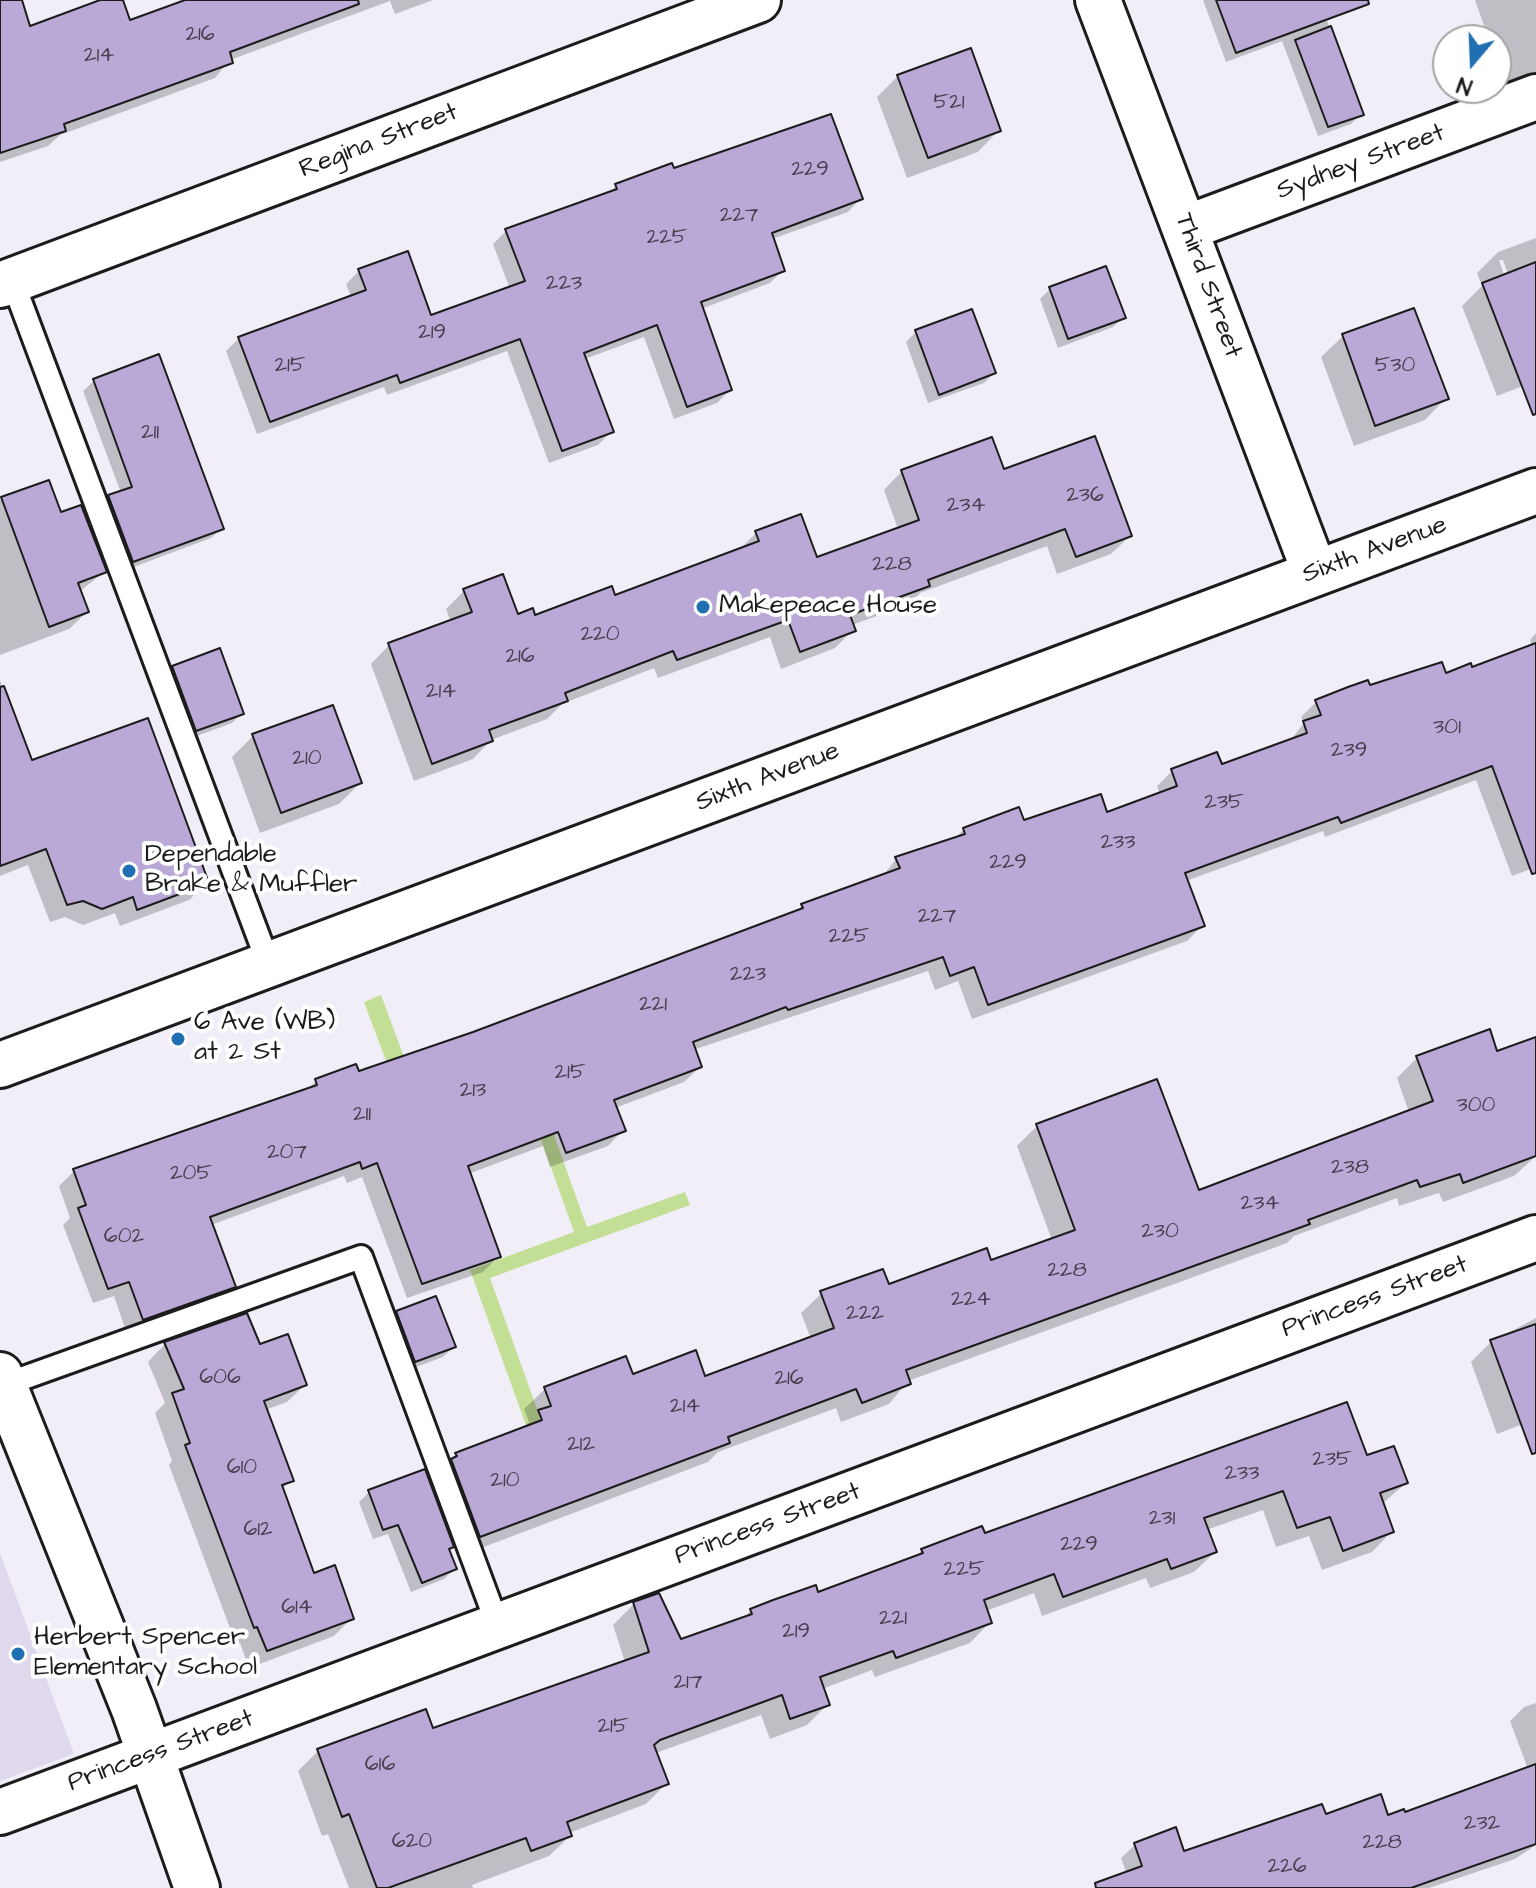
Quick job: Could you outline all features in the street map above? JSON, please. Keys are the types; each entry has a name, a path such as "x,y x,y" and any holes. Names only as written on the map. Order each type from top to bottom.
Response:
{"street":[{"name":"Regina Street","path":"6,282 758,0"},
{"name":"Third Street","path":"1098,0 1315,573"},
{"name":"Sydney Street","path":"1186,228 1536,97"},
{"name":"Sixth Avenue","path":"0,1065 1536,491"},
{"name":"Princess Street","path":"0,1812 1536,1238"},
{"path":"2,1380 151,1755 197,1888"}],"lane":[{"path":"6,282 269,965"},
{"path":"2,1380 361,1257 498,1626"}],"shaded area":[{"name":"Herbert Spencer Elementary School","path":"0,1553 74,1754 0,1781"}],"green space":[{"path":"381,995 429,1124 412,1130 364,1002"},
{"path":"541,1099 587,1227 685,1192 690,1205 490,1278 551,1448 536,1453 470,1270 574,1232 528,1103"}],"building":[{"path":"0,0 22,0 30,26 100,0 123,0 130,20 185,0 358,0 359,4 230,52 233,63 64,124 66,131 0,153"},
{"path":"1216,0 1368,0 1369,4 1236,53"},
{"path":"1331,26 1364,115 1328,127 1295,40"},
{"path":"971,48 1001,131 928,158 897,75"},
{"path":"831,114 863,199 772,233 785,271 701,302 732,390 687,407 657,325 584,353 614,432 562,451 520,339 400,383 397,375 270,422 238,337 366,290 358,269 408,251 431,315 525,281 505,229 617,189 615,184 672,163 674,168"},
{"path":"1536,262 1536,414 1533,415 1482,283"},
{"path":"1106,266 1126,318 1068,339 1049,287"},
{"path":"1414,308 1449,399 1375,426 1342,334"},
{"path":"972,309 996,373 939,395 915,330"},
{"path":"159,354 224,529 133,562 108,495 132,487 93,379"},
{"path":"1095,436 1132,536 1076,557 1065,529 928,580 930,586 850,615 856,631 800,652 788,620 677,660 673,651 565,693 568,701 489,730 493,741 432,764 388,643 472,612 463,589 503,574 518,614 533,608 535,615 612,586 615,595 759,541 755,531 801,514 817,557 919,520 901,470 992,437 1004,469"},
{"path":"49,480 61,512 81,505 107,572 78,583 89,612 49,627 1,497"},
{"path":"1536,643 1536,873 1532,874 1492,766 1341,823 1338,817 1185,873 1205,926 988,1005 974,967 950,976 943,957 788,1010 786,1007 693,1042 702,1067 614,1100 626,1131 566,1153 558,1132 468,1166 501,1257 422,1284 377,1163 362,1169 360,1162 210,1217 236,1287 143,1320 129,1282 108,1289 78,1208 86,1205 73,1169 317,1085 315,1079 356,1064 359,1071 473,1032 803,908 801,904 900,868 895,857 965,834 963,828 1019,807 1024,820 1101,794 1107,812 1177,786 1171,769 1217,752 1222,764 1307,733 1303,721 1321,715 1315,700 1348,687 1368,680 1370,685 1442,662 1446,673 1471,663 1472,667"},
{"path":"220,648 244,714 196,731 172,666"},
{"path":"4,686 32,760 148,718 209,883 137,910 133,897 102,909 83,901 67,905 46,849 0,866 0,687"},
{"path":"333,705 362,783 281,813 252,734"},
{"path":"1490,1029 1497,1051 1536,1037 1536,1156 1463,1183 1460,1174 1420,1187 1417,1180 1308,1220 1310,1224 906,1370 911,1384 862,1403 856,1389 728,1437 730,1443 480,1537 451,1459 457,1456 455,1453 542,1420 538,1410 551,1406 544,1387 626,1356 633,1374 696,1350 705,1376 834,1328 820,1291 883,1269 889,1284 987,1248 991,1260 1075,1230 1036,1124 1157,1079 1199,1190 1433,1101 1416,1056"},
{"path":"436,1296 456,1347 415,1362 396,1311"},
{"path":"247,1313 260,1344 288,1334 307,1385 264,1401 294,1481 282,1485 314,1573 335,1565 354,1619 267,1651 257,1627 254,1628 185,1445 190,1443 172,1393 184,1389 164,1342"},
{"path":"1536,1324 1536,1453 1532,1454 1490,1340"},
{"path":"1347,1402 1367,1455 1394,1446 1408,1483 1380,1493 1394,1532 1343,1551 1330,1517 1297,1528 1283,1491 1204,1518 1217,1552 1171,1569 1167,1559 1063,1597 1054,1574 984,1600 992,1623 896,1658 893,1651 820,1677 830,1705 790,1719 782,1695 660,1740 654,1745 669,1784 567,1822 572,1836 531,1851 526,1838 388,1888 377,1888 349,1814 342,1817 317,1749 426,1709 433,1728 649,1652 633,1602 659,1593 681,1639 752,1614 750,1609 773,1600 816,1585 818,1592 923,1553 921,1549 982,1526 985,1533"},
{"path":"425,1469 454,1547 449,1549 457,1569 422,1583 398,1525 383,1530 368,1490"},
{"path":"1536,1764 1536,1844 1411,1888 1096,1888 1095,1883 1142,1866 1134,1843 1176,1827 1184,1851 1322,1804 1326,1814 1381,1794 1388,1815 1404,1809 1405,1812"}],"place":[{"name":"Makepeace House","path":"703,607"},
{"name":"Dependable Brake & Muffler","path":"129,871"},
{"name":"6 Ave (WB) at 2 St","path":"178,1039"},
{"name":"Herbert Spencer Elementary School","path":"18,1654"}]}
